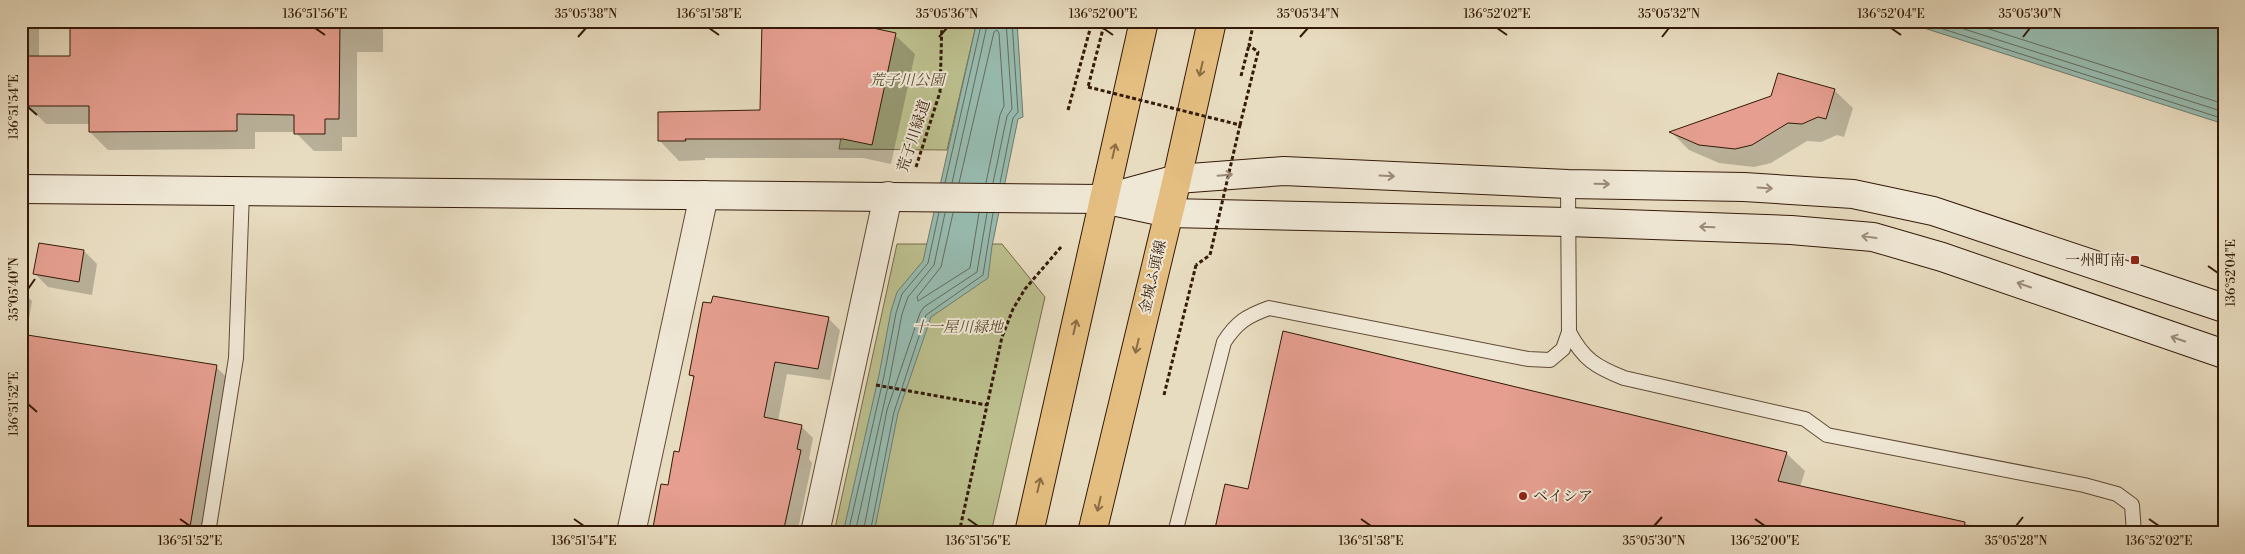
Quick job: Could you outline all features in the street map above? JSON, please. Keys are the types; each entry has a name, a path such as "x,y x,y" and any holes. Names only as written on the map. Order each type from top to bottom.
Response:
{"main road":[{"path":"1029,533 1144,21"},
{"name":"金城ふ頭線","path":"1092,533 1177,179 1212,21"}],"street":[{"path":"1103,199 1177,179 1284,171 1568,184 1744,187 1853,194 1932,211 2224,308"},
{"path":"21,188 1103,199 1168,213 1568,222 1791,230 1872,237 1942,257 2224,354"},
{"path":"631,533 704,195"},
{"path":"815,533 908,197"}],"lane":[{"path":"1176,533 1224,342 1234,327 1250,315 1269,308 1528,358 1550,360 1563,349 1569,332 1568,184"},
{"path":"208,533 236,358 242,191"},
{"path":"1569,332 1576,346 1599,368 1624,378 1805,419 1827,435 2084,485 2117,494 2132,505 2134,533"}],"path":[{"name":"荒子川緑道","path":"908,197 940,92 942,21"},
{"path":"1241,76 1254,21"},
{"path":"1068,110 1092,22 1096,22 1104,25 1088,87 1240,125"},
{"path":"1164,395 1196,265 1210,256 1258,52 1249,45"},
{"path":"959,533 1002,337 1013,309 1025,289 1064,244"},
{"path":"869,384 987,405"}],"green space":[{"name":"荒子川公園","path":"861,21 977,21 947,150 839,149"},
{"name":"十一屋川緑地","path":"897,244 1002,244 1045,297 991,533 834,533"}],"water":[{"path":"977,21 1017,21 1023,117 1018,119 992,246 988,278 931,317 898,413 874,533 843,533 879,375 891,311 897,292 923,261"},
{"path":"1902,21 2224,21 2224,124 1927,29"}],"building":[{"path":"70,21 340,21 339,119 325,119 325,134 294,134 294,115 237,114 237,131 89,132 89,106 27,106 27,56 70,56"},
{"path":"762,21 841,21 896,33 872,145 843,139 685,139 686,141 658,141 658,112 760,110"},
{"path":"1778,73 1835,89 1826,119 1818,117 1802,124 1788,123 1752,145 1735,149 1699,145 1669,132 1771,96"},
{"path":"39,243 84,250 79,282 33,274"},
{"path":"713,296 829,317 818,369 775,362 764,417 802,425 797,449 801,450 783,533 652,533 661,484 668,485 674,451 679,452 694,376 689,375 703,302 711,303"},
{"path":"1283,331 1787,452 1778,481 1965,522 1964,533 1214,533 1225,484 1248,489"},
{"path":"21,334 217,365 189,533 21,533"}],"place":[{"name":"一州町南","path":"2135,260"},
{"name":"ベイシア","path":"1523,496"}]}
